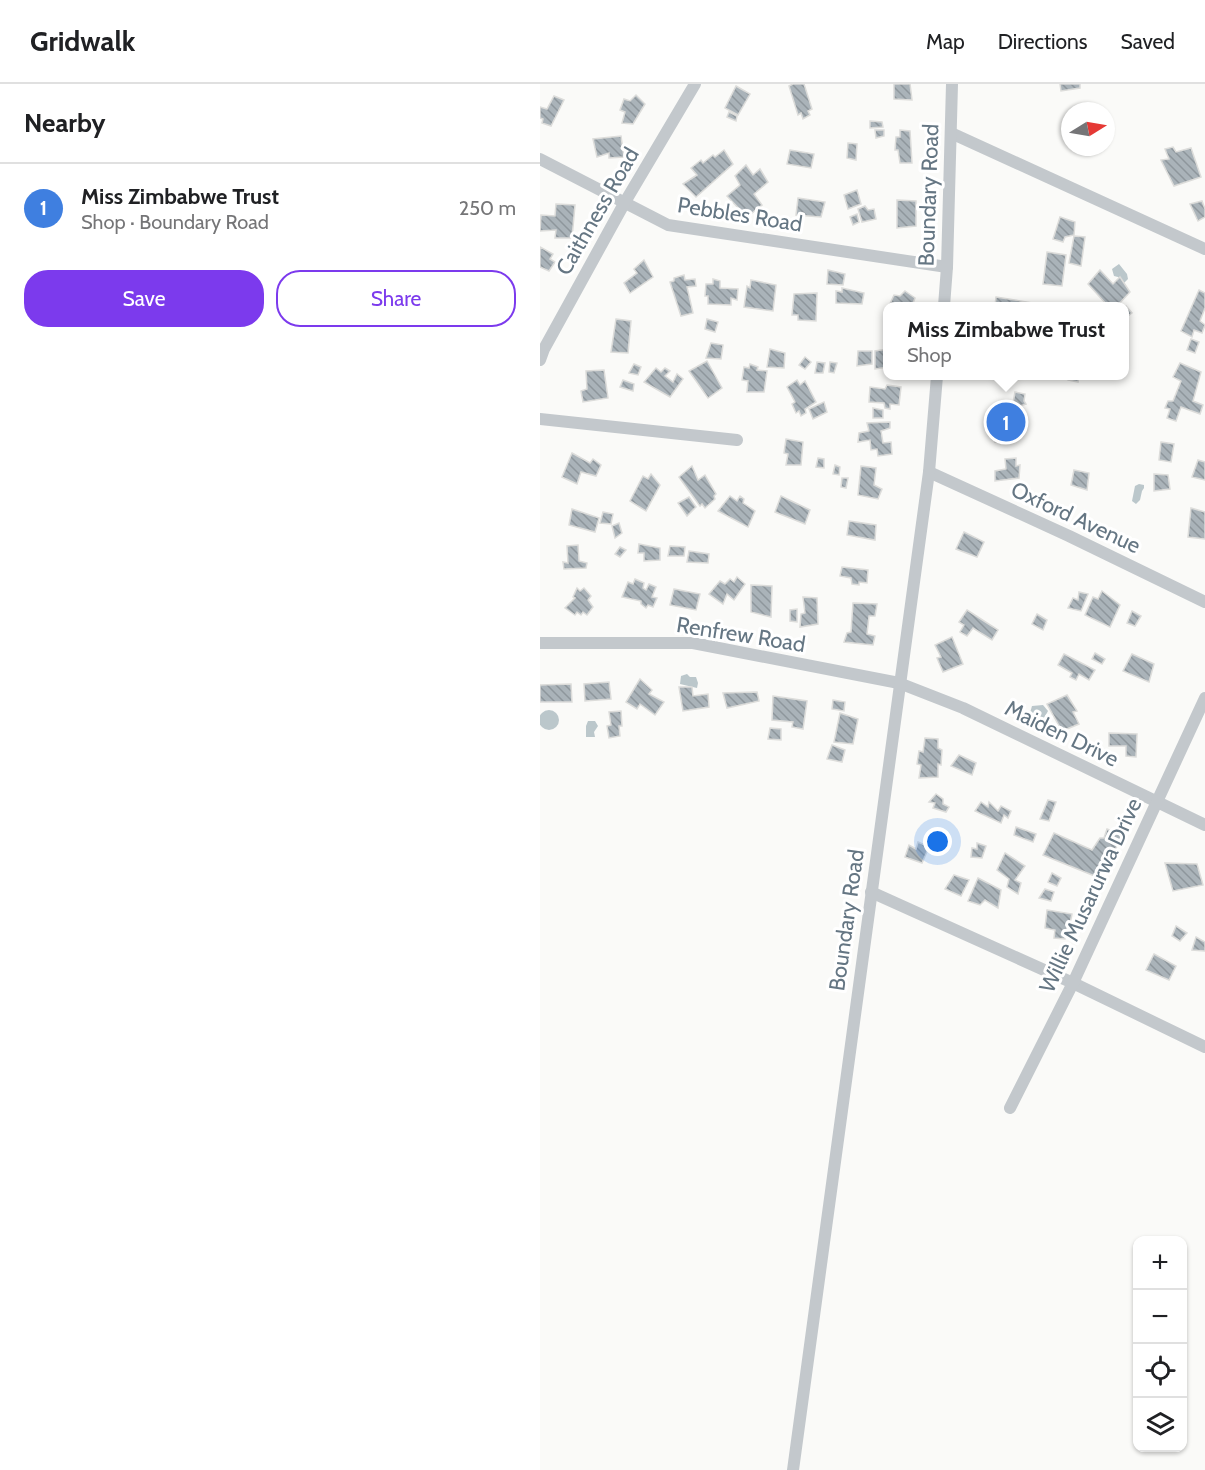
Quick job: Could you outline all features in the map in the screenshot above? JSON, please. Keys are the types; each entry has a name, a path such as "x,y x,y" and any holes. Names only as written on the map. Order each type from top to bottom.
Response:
{"street":[{"name":"Caithness Road","path":"540,360 625,202 694,84"},
{"name":"Boundary Road","path":"944,302 952,84"},
{"path":"951,133 1205,249"},
{"name":"Pebbles Road","path":"540,159 668,225 947,267"},
{"name":"Boundary Road","path":"793,1470 929,472 937,380"},
{"path":"540,419 737,440"},
{"name":"Oxford Avenue","path":"929,472 1205,602"},
{"name":"Renfrew Road","path":"540,644 693,643 899,683"},
{"name":"Maiden Drive","path":"899,683 963,708 1205,825"},
{"name":"Willie Musarurwa Drive","path":"1010,1108 1073,983 1205,698"},
{"path":"871,892 1073,983 1205,1047"}],"shaded area":[{"path":"1119,264 1127,274 1128,279 1124,283 1114,276 1112,269"},
{"path":"1144,485 1144,488 1136,504 1132,501 1135,486"},
{"path":"687,674 690,677 696,677 697,688 680,684 681,676"},
{"path":"1043,705 1048,711 1044,718 1030,713 1032,706"},
{"path":"549,710 556,713 559,720 556,727 549,730 542,727 539,720 542,713"},
{"path":"588,721 595,721 598,726 594,732 595,737 586,737"}],"building":[{"path":"804,84 812,109 808,111 810,115 803,119 801,113 798,115 789,86"},
{"path":"894,84 910,84 912,100 894,99"},
{"path":"1060,84 1080,84 1080,88 1061,91"},
{"path":"736,86 750,94 738,115 725,108"},
{"path":"636,95 645,104 633,124 622,123 625,112 620,110 624,99 630,101"},
{"path":"554,96 564,100 551,126 542,123 540,107 547,109"},
{"path":"729,112 737,116 736,121 727,117"},
{"path":"870,121 882,122 883,127 870,128"},
{"path":"875,130 884,130 884,136 876,138"},
{"path":"900,130 910,131 912,163 900,163 898,150 895,150 896,137 900,137"},
{"path":"621,136 624,157 609,158 609,153 597,157 593,139"},
{"path":"848,143 857,144 856,160 847,158"},
{"path":"1173,147 1176,152 1191,148 1201,177 1174,186 1161,160 1169,159 1165,149"},
{"path":"724,150 733,164 696,197 683,184 697,175 691,168 701,160 703,163"},
{"path":"790,150 814,154 811,168 787,164"},
{"path":"746,165 753,175 760,169 768,182 754,194 762,205 747,217 727,196 740,185 735,176"},
{"path":"857,190 861,204 848,209 844,195"},
{"path":"798,198 825,202 821,217 796,215"},
{"path":"897,200 916,201 916,226 897,228"},
{"path":"1202,201 1205,217 1198,221 1190,204"},
{"path":"556,204 575,205 572,238 555,238 556,230 540,231 541,215 555,216"},
{"path":"865,206 868,210 874,209 876,219 862,222 858,209"},
{"path":"857,214 859,222 853,225 850,217"},
{"path":"1060,217 1075,222 1074,235 1065,237 1063,242 1053,239"},
{"path":"1074,236 1085,237 1081,266 1069,263"},
{"path":"540,247 553,254 550,259 555,262 549,271 540,267"},
{"path":"1047,252 1066,255 1062,286 1043,284"},
{"path":"644,260 653,277 630,293 624,283 637,273 634,269"},
{"path":"828,270 845,274 843,285 827,284"},
{"path":"1100,270 1113,284 1120,277 1130,292 1121,302 1104,302 1088,284"},
{"path":"684,275 685,280 695,279 696,286 687,287 693,313 681,316 670,282"},
{"path":"713,279 720,281 720,288 738,289 737,300 731,298 731,305 708,304 708,296 705,296 706,284 713,284"},
{"path":"751,280 776,285 773,311 744,307 747,286 750,288"},
{"path":"842,288 864,293 862,304 836,303 836,291 842,292"},
{"path":"1199,290 1205,293 1205,308 1200,321 1205,325 1202,333 1194,330 1192,337 1181,331"},
{"path":"905,291 915,298 914,302 891,302 894,295 900,296"},
{"path":"817,293 816,321 798,320 798,315 792,315 794,294"},
{"path":"996,297 1027,302 995,302"},
{"path":"616,319 631,321 628,353 611,352"},
{"path":"707,319 718,322 715,332 705,329"},
{"path":"1191,339 1199,342 1195,353 1187,350"},
{"path":"711,343 723,345 721,359 706,358"},
{"path":"770,349 785,353 784,368 767,367"},
{"path":"883,350 883,368 875,369 875,351"},
{"path":"858,351 872,351 872,364 857,366"},
{"path":"805,357 811,362 805,369 799,365"},
{"path":"707,361 722,388 708,398 689,371"},
{"path":"817,362 825,363 823,373 815,373"},
{"path":"830,362 837,363 834,373 829,372"},
{"path":"1180,363 1201,372 1193,401 1203,405 1200,414 1181,407 1176,421 1167,418 1170,409 1165,408 1168,401 1173,401 1181,381 1173,377"},
{"path":"634,364 641,367 638,375 629,373"},
{"path":"750,364 758,367 757,370 767,371 764,392 747,392 748,381 742,380 744,367 749,368"},
{"path":"656,368 661,372 665,368 670,371 665,376 673,382 677,374 683,379 670,397 644,382"},
{"path":"604,370 608,398 583,402 581,391 587,389 586,371"},
{"path":"623,380 634,384 633,391 620,387"},
{"path":"797,380 800,385 805,381 816,402 805,409 806,413 801,416 799,411 796,413 792,404 795,402 787,387"},
{"path":"887,385 901,387 899,405 890,404 890,409 885,408 884,403 869,402 870,387 885,389"},
{"path":"1015,392 1025,394 1026,404 1020,406 1013,403"},
{"path":"824,402 827,412 813,419 809,409"},
{"path":"1007,405 1018,406 1013,442 995,442 999,422 990,422 994,407 1006,411"},
{"path":"873,408 883,410 883,418 873,418"},
{"path":"890,422 890,428 881,431 883,443 891,442 892,454 878,456 877,449 871,450 870,440 858,442 859,433 869,431 867,423"},
{"path":"786,439 803,442 801,465 786,465 788,454 784,453"},
{"path":"1161,442 1174,444 1171,462 1159,460"},
{"path":"572,453 590,463 593,459 601,465 596,476 581,472 577,484 562,477"},
{"path":"818,458 824,459 824,468 816,467"},
{"path":"1016,458 1016,466 1020,465 1019,478 995,481 995,471 1006,469 1005,459"},
{"path":"1198,460 1205,462 1205,480 1192,477"},
{"path":"835,465 840,467 839,475 833,474"},
{"path":"692,466 698,480 705,475 716,494 715,499 705,508 702,504 700,506 679,477"},
{"path":"861,466 876,468 874,485 882,489 878,499 858,495"},
{"path":"1074,470 1089,473 1087,490 1071,485"},
{"path":"651,474 660,485 646,511 630,501 643,476 648,479"},
{"path":"1154,474 1168,475 1170,489 1154,491"},
{"path":"842,478 848,478 846,488 841,487"},
{"path":"730,496 737,501 740,496 744,499 743,503 755,511 748,527 718,511"},
{"path":"781,496 810,510 805,524 775,512"},
{"path":"689,497 696,507 687,516 678,503"},
{"path":"1191,508 1205,512 1205,539 1188,537"},
{"path":"572,509 599,518 595,532 569,525"},
{"path":"603,512 613,514 611,524 600,523"},
{"path":"849,521 876,525 875,540 847,535"},
{"path":"619,523 622,533 615,538 612,526"},
{"path":"964,532 984,542 977,557 956,549"},
{"path":"639,544 660,548 660,560 644,561 644,553 638,553"},
{"path":"578,545 579,561 587,563 586,568 564,569 563,562 568,563 567,546"},
{"path":"670,546 685,547 684,556 668,556"},
{"path":"620,547 626,550 620,557 615,554"},
{"path":"689,551 709,554 708,563 687,562"},
{"path":"842,567 868,570 867,583 852,584 851,578 840,576"},
{"path":"737,577 745,584 734,600 727,594 723,604 709,594 720,581 725,584 730,579 734,582"},
{"path":"635,579 644,583 643,588 646,590 649,584 656,587 652,597 657,598 653,607 648,605 646,608 641,601 622,597 628,582 633,584"},
{"path":"751,585 772,586 771,617 751,612"},
{"path":"577,588 580,591 584,588 591,596 588,600 593,607 587,615 577,612 575,615 565,608 575,598 573,597"},
{"path":"674,589 700,594 696,610 670,605"},
{"path":"1102,591 1120,605 1110,627 1085,615 1093,597 1098,599"},
{"path":"1079,592 1088,594 1081,611 1068,608 1073,598 1078,600"},
{"path":"803,597 817,598 818,624 800,627 801,614 805,613"},
{"path":"853,603 877,604 875,616 869,616 867,634 875,636 873,645 844,642 847,633 851,632"},
{"path":"797,609 797,622 790,621 790,610"},
{"path":"967,610 998,630 992,640 973,628 967,636 960,632 964,625 959,622"},
{"path":"1132,611 1141,616 1135,626 1127,623"},
{"path":"1037,614 1047,620 1043,630 1032,624"},
{"path":"952,637 963,664 943,672 937,658 941,657 935,645"},
{"path":"1095,653 1105,659 1102,664 1092,659"},
{"path":"1064,654 1095,670 1089,680 1079,674 1076,680 1070,677 1072,673 1058,665"},
{"path":"1132,654 1154,664 1149,682 1123,671"},
{"path":"640,679 652,690 649,694 664,702 655,715 640,704 637,709 626,702"},
{"path":"609,682 611,699 585,701 584,684"},
{"path":"571,684 572,702 540,702 540,685"},
{"path":"679,687 692,687 693,696 708,694 709,707 683,711"},
{"path":"757,692 759,701 727,708 723,693"},
{"path":"1067,695 1077,711 1073,712 1079,724 1062,731 1047,704"},
{"path":"773,696 807,701 803,729 792,727 793,722 772,720"},
{"path":"833,700 845,702 844,711 832,709"},
{"path":"621,711 620,736 609,738 607,726 611,725 609,712"},
{"path":"840,713 858,719 853,744 834,742"},
{"path":"770,728 781,729 781,740 768,739"},
{"path":"1109,733 1137,734 1136,757 1126,756 1126,746 1109,746"},
{"path":"925,738 938,739 938,748 942,750 941,765 938,764 938,777 919,778 921,765 917,764 919,751 923,752"},
{"path":"832,745 845,750 842,762 827,759"},
{"path":"959,755 976,763 972,775 951,766"},
{"path":"936,794 943,799 943,804 949,807 946,812 933,808 935,803 929,802"},
{"path":"1048,800 1056,802 1049,821 1040,819"},
{"path":"981,802 988,807 989,802 998,811 1001,806 1011,811 1008,818 1004,815 1001,823 975,811"},
{"path":"1016,827 1036,834 1033,842 1014,835"},
{"path":"1107,829 1122,835 1102,879 1043,855 1054,833 1092,850 1100,838 1104,838"},
{"path":"918,842 929,847 922,863 905,857 909,845 916,849"},
{"path":"977,843 986,846 982,858 971,857 972,848 977,849"},
{"path":"1005,853 1025,866 1015,880 1021,883 1018,894 1007,887 1009,879 997,870"},
{"path":"1165,863 1197,864 1203,885 1173,891"},
{"path":"1052,873 1061,878 1057,886 1048,882"},
{"path":"954,875 969,880 961,896 945,889"},
{"path":"978,878 1001,890 998,908 985,900 980,905 968,901"},
{"path":"1045,889 1054,892 1051,901 1039,898"},
{"path":"1047,910 1072,914 1065,939 1054,938 1055,930 1045,928"},
{"path":"1176,926 1187,933 1180,941 1172,936"},
{"path":"1196,937 1205,942 1205,951 1192,950"},
{"path":"1154,954 1176,966 1169,980 1146,970"}],"place":[{"name":"Miss Zimbabwe Trust","path":"1006,422"}]}
